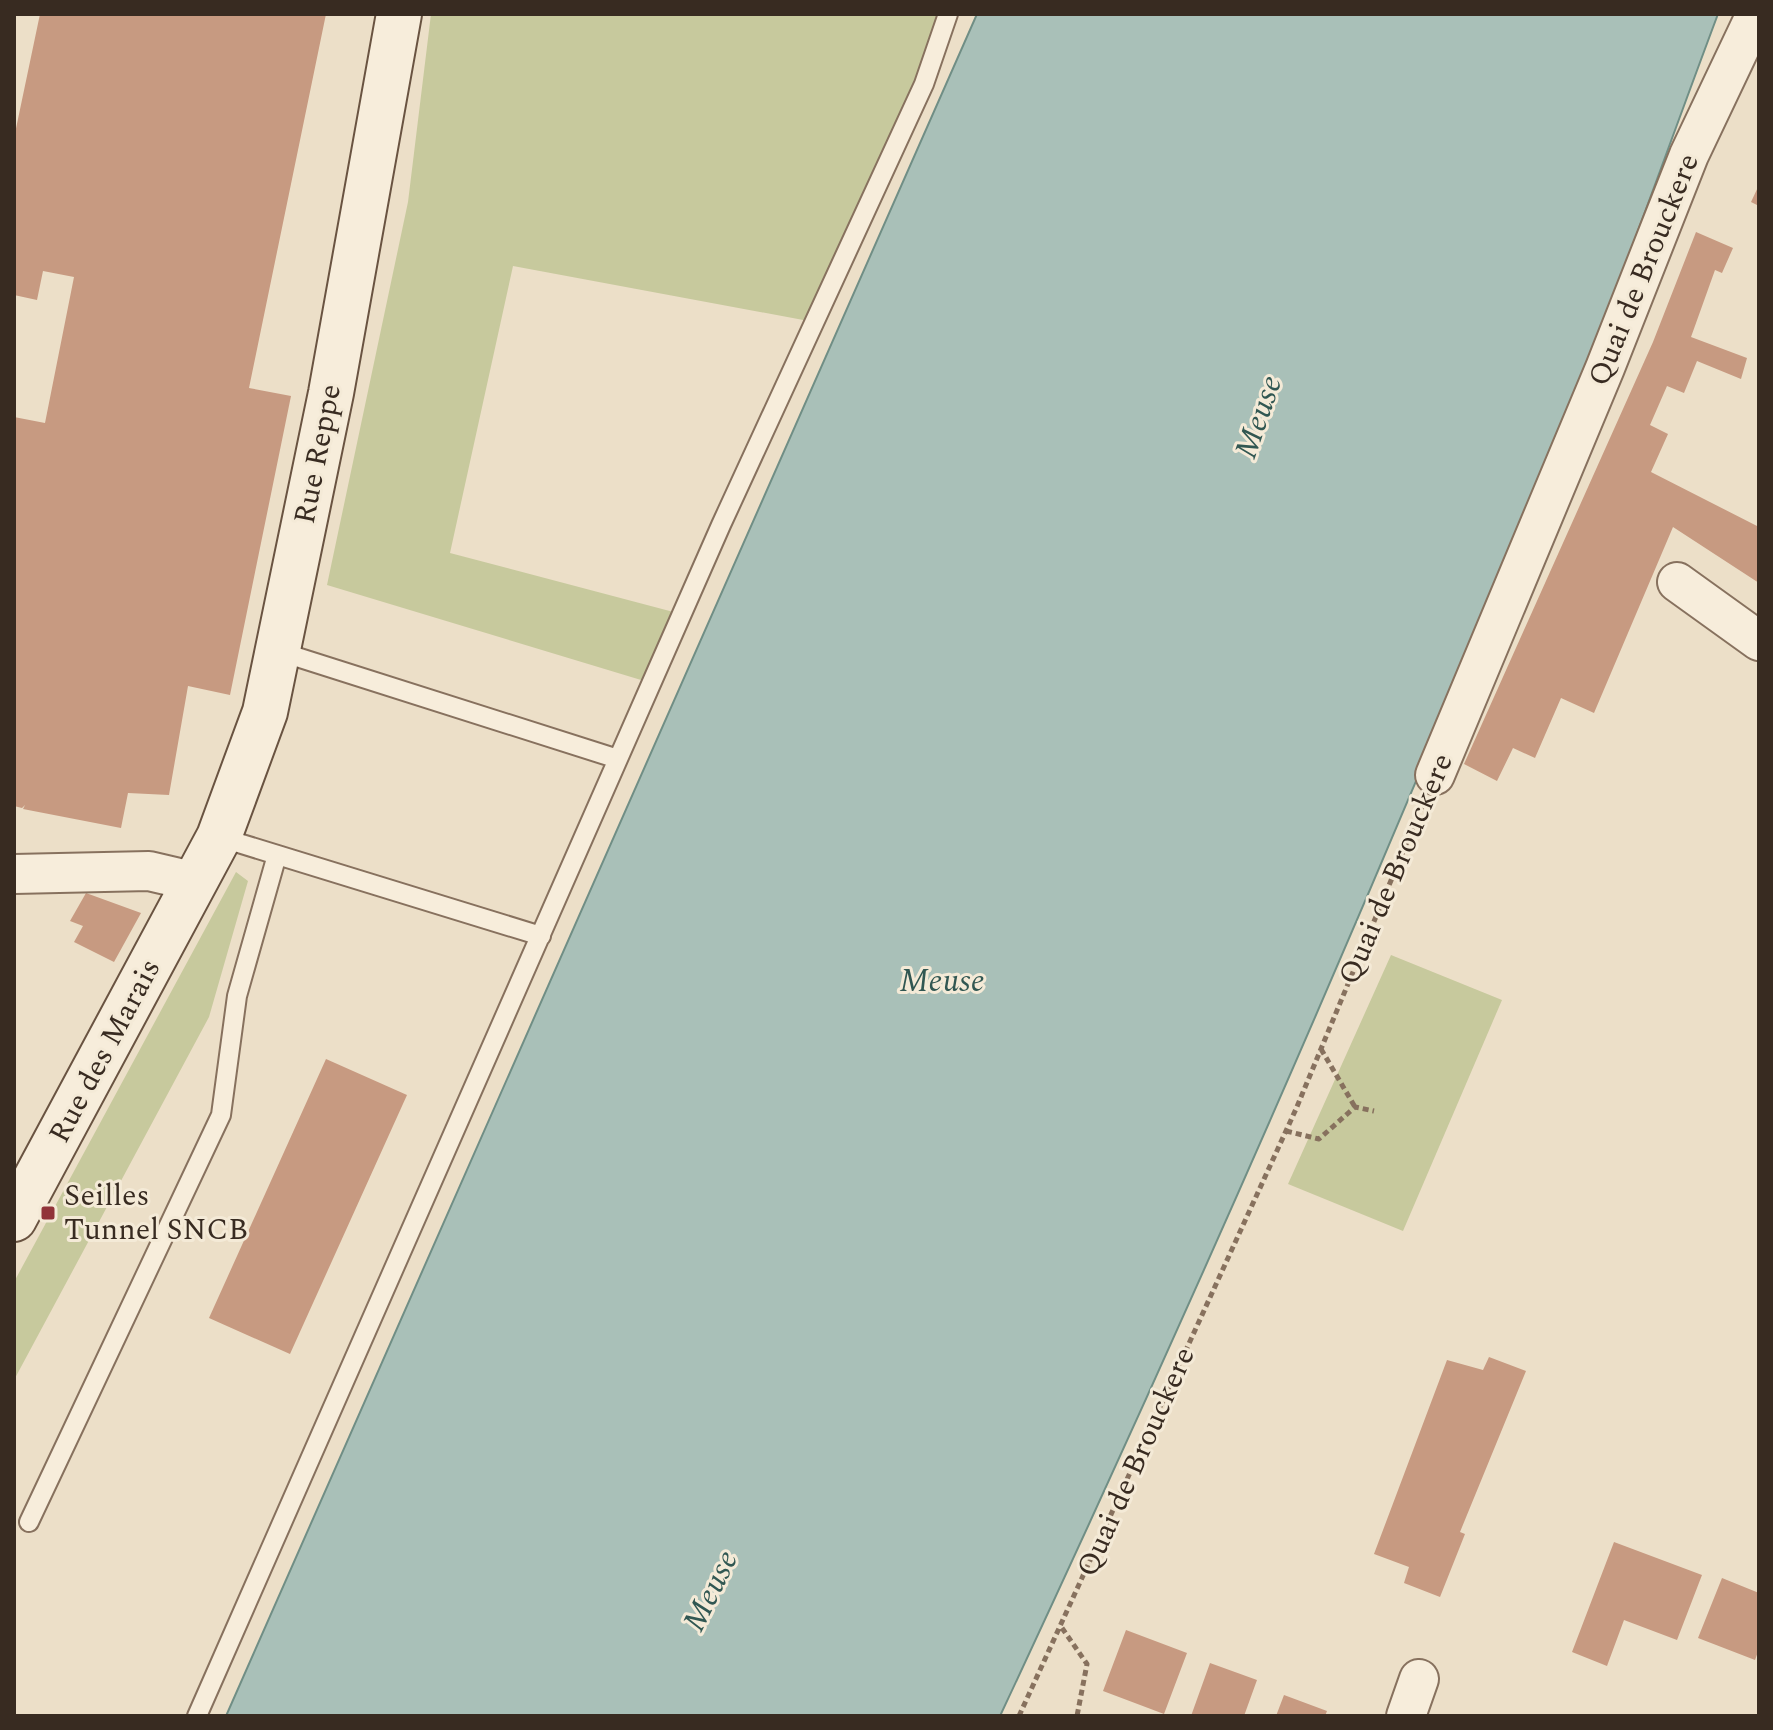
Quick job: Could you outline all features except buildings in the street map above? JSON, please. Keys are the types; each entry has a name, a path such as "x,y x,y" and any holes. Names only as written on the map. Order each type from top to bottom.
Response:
{"main road":[{"name":"Rue Reppe","path":"196,882 219,837 265,712 331,393 399,14"},
{"name":"Rue des Marais","path":"14,1219 196,882"}],"street":[{"name":"Quai de Brouckere","path":"1435,775 1605,368 1689,155 1756,14"},
{"path":"1677,582 1759,641"},
{"path":"14,874 149,871 196,882"},
{"path":"1406,1716 1419,1679"}],"lane":[{"path":"197,1716 721,525 924,84 948,14"},
{"path":"278,651 618,759"},
{"path":"219,837 541,936"},
{"path":"29,1522 221,1115 237,996 277,855"}],"path":[{"name":"Quai de Brouckere","path":"1019,1716 1286,1131 1435,775"},
{"path":"1321,1049 1355,1107 1374,1111"},
{"path":"1286,1131 1319,1139 1355,1107"},
{"path":"1062,1627 1087,1664 1077,1716"}],"green space":[{"path":"431,14 948,14 814,322 513,266 450,553 681,614 651,683 327,585 408,202"},
{"path":"236,872 248,881 209,1017 14,1380 14,1282"},
{"path":"1391,955 1502,1000 1403,1231 1288,1184"}],"water":[{"name":"Meuse","path":"977,14 1718,14 1588,364 1432,742 1293,1069 1000,1716 226,1716"}],"place":[{"name":"Seilles Tunnel SNCB","path":"48,1213"}]}
